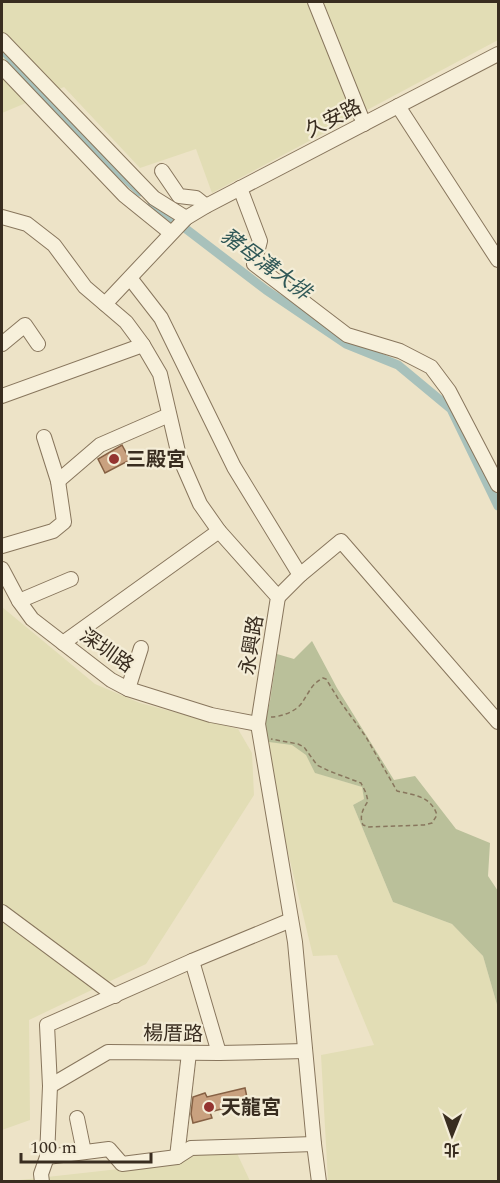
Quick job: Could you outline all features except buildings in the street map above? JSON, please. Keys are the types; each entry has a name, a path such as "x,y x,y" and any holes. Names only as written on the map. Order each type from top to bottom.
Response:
{"street":[{"path":"315,2 364,124"},
{"path":"2,40 154,198 186,218"},
{"name":"久安路","path":"105,304 186,218 498,54"},
{"path":"2,67 124,195 171,233"},
{"path":"398,106 498,260"},
{"path":"162,171 179,196 196,198 206,206"},
{"path":"240,188 260,241 254,264 346,335 400,351 431,367 449,391 498,485"},
{"name":"永興路","path":"2,217 27,224 54,245 85,287 126,322 143,345 160,374 179,456 200,504 219,531 278,597 259,723 295,942 314,1144 320,1182"},
{"path":"130,278 161,318 234,467 300,575"},
{"path":"2,344 25,325 38,344"},
{"path":"2,396 143,345"},
{"path":"58,481 100,445 169,415"},
{"path":"2,546 53,531 64,522 58,481 44,437"},
{"path":"63,643 219,531"},
{"path":"278,597 300,575 341,541 498,722"},
{"name":"深圳路","path":"2,568 32,620 111,680 128,689 211,715 259,723"},
{"path":"19,601 71,579"},
{"path":"128,689 141,648"},
{"path":"2,912 115,996"},
{"path":"42,1182 47,1157 50,1086 47,1026 192,961 291,920"},
{"path":"192,961 219,1053"},
{"name":"楊厝路","path":"50,1086 108,1052 305,1052"},
{"path":"177,1157 189,1053"},
{"path":"77,1118 84,1152"},
{"path":"47,1157 109,1149 122,1164 177,1157 191,1148 314,1144"}],"path":[{"path":"323,678 326,679 366,736 397,791 426,799 434,807 437,815 432,823 424,825 369,827 363,825 360,819 368,801 361,783 317,765 304,747 276,740 259,723 281,716 300,706 312,685 323,678"}],"shaded area":[{"path":"2,2 498,2 498,40 212,193 196,149 140,168 64,87 2,113"},
{"path":"2,607 95,684 140,703 238,729 252,753 254,795 146,964 29,1020 30,1120 2,1130"},
{"path":"261,741 292,744 306,755 316,773 362,787 364,799 353,805 393,902 452,924 483,956 498,1008 498,1181 328,1181 321,1055 374,1045 337,955 313,956"},
{"path":"234,1147 250,1181 2,1182 119,1169"}],"green space":[{"path":"312,641 337,688 394,780 415,776 456,829 490,843 488,876 498,891 498,1008 483,956 452,924 393,902 353,805 364,799 362,787 315,773 306,755 292,745 261,741 277,654 294,659"}],"waterway":[{"name":"豬母溝大排","path":"2,49 97,152 140,192"},
{"name":"豬母溝大排","path":"152,203 266,290 346,344 398,365 451,409 498,506"}],"place":[{"name":"三殿宮","path":"114,459"},
{"name":"天龍宮","path":"209,1107"}]}
